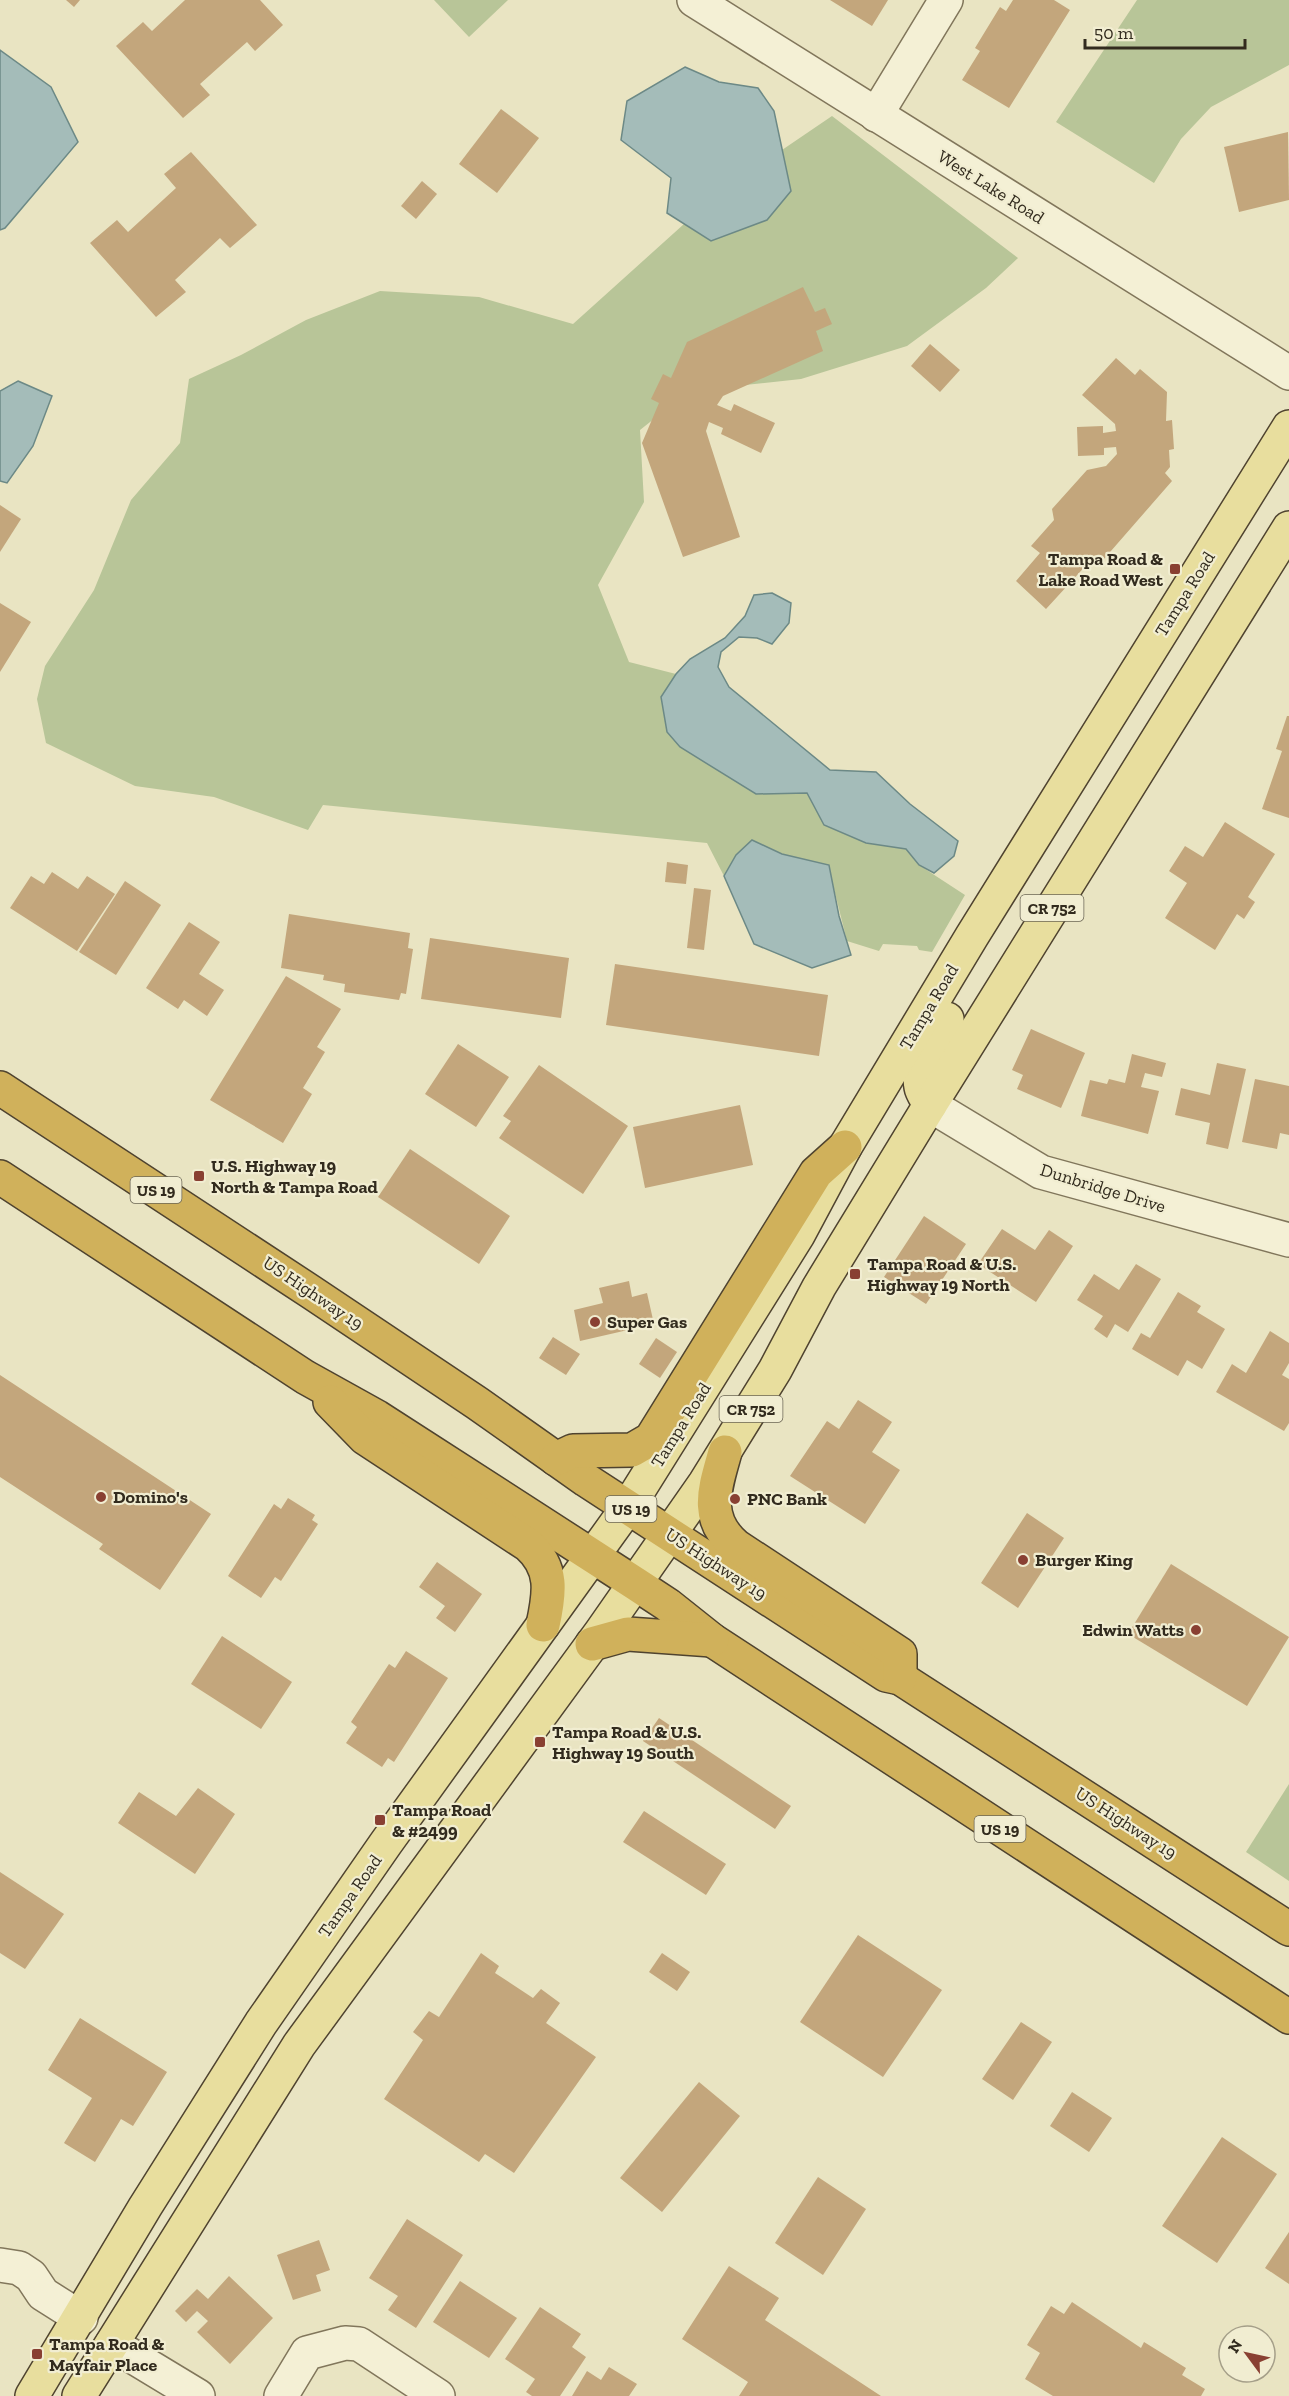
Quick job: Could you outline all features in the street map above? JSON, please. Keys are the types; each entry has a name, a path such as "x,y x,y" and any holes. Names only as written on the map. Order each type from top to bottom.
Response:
{"highway":[{"name":"US Highway 19","path":"0,1088 311,1292 628,1507 886,1675 900,1678 1289,1929"},
{"path":"556,1459 573,1451 632,1450 651,1439 816,1173 845,1147"},
{"name":"US 19","path":"0,1177 305,1377 377,1417 636,1584 668,1605 712,1640 1289,2017"},
{"path":"305,1377 365,1438 528,1545 538,1554 548,1573 549,1596 543,1624"},
{"path":"725,1452 714,1489 714,1517 725,1537 900,1654 900,1678"},
{"path":"592,1644 628,1634 712,1640"}],"main road":[{"name":"Tampa Road","path":"32,2396 81,2318 145,2207 261,2023 628,1507 798,1234 845,1147 1003,886 1289,427"},
{"name":"CR 752","path":"79,2396 298,2045 636,1584 725,1452 775,1370 819,1287 930,1105 1289,528"},
{"path":"930,1105 921,1087 921,1073 928,1049 980,965 1003,886"},
{"path":"112,2344 109,2315 114,2292 151,2230 145,2207"}],"street":[{"name":"West Lake Road","path":"694,0 1289,373"},
{"path":"876,115 946,0"},
{"name":"Dunbridge Drive","path":"930,1105 1041,1172 1289,1240"},
{"path":"1,2266 19,2268 31,2276 43,2295 81,2318"},
{"path":"281,2396 307,2353 345,2343 358,2344 438,2396"},
{"path":"112,2344 198,2396"}],"green space":[{"path":"434,0 508,0 469,37"},
{"path":"1137,0 1289,0 1289,65 1211,107 1181,139 1154,183 1056,122"},
{"path":"832,116 1018,258 986,288 907,346 801,379 689,391 640,430 644,502 598,585 629,662 676,674 661,697 786,792 807,793 824,825 866,843 906,849 919,865 965,895 932,952 919,950 917,946 883,944 879,951 847,941 828,865 782,854 752,840 736,855 724,876 707,843 323,805 308,830 214,797 135,786 46,743 37,699 45,666 94,590 131,500 180,443 189,379 241,355 306,320 380,291 479,297 573,324 684,224 711,241 791,191 782,150"},
{"path":"1289,1784 1289,1881 1246,1852"}],"water":[{"path":"0,50 51,87 78,142 5,228 0,230"},
{"path":"685,67 719,82 758,88 774,111 791,191 767,220 711,241 667,213 671,178 621,140 627,101"},
{"path":"18,381 52,396 33,446 7,483 0,481 0,391"},
{"path":"772,593 791,603 789,623 772,644 757,638 739,637 721,652 718,667 729,687 830,770 876,772 910,804 958,841 954,856 934,873 919,865 906,849 866,843 824,825 807,793 756,794 680,747 667,732 661,697 676,674 690,659 725,638 745,616 754,595"},
{"path":"752,840 782,854 829,865 839,916 851,955 812,968 754,944 724,876 736,855"}],"building":[{"path":"66,0 80,0 74,7"},
{"path":"185,0 260,0 283,25 255,51 247,42 200,84 210,95 183,118 116,46 143,22 152,31"},
{"path":"830,0 888,0 872,26"},
{"path":"1013,0 1054,0 1070,10 1009,108 962,80 980,51 975,48 1000,7 1006,11"},
{"path":"501,109 539,138 497,193 459,164"},
{"path":"1288,132 1289,200 1239,212 1224,147"},
{"path":"191,152 257,225 230,248 220,238 175,280 186,292 156,317 90,243 117,220 128,232 176,188 164,174"},
{"path":"422,181 437,194 416,219 401,206"},
{"path":"803,287 815,312 825,308 832,324 816,331 823,351 723,396 717,405 731,411 734,404 775,423 761,453 721,434 723,428 709,422 706,431 740,537 683,557 642,443 659,403 651,399 663,374 671,378 687,342"},
{"path":"930,344 960,370 940,392 911,366"},
{"path":"1116,358 1135,375 1140,369 1167,392 1166,421 1172,420 1174,449 1169,450 1170,467 1165,473 1172,481 1097,567 1090,561 1046,609 1016,581 1040,553 1031,546 1054,520 1052,509 1087,470 1106,466 1117,454 1116,447 1104,448 1104,455 1078,456 1077,427 1103,426 1103,433 1116,431 1115,424 1082,395"},
{"path":"0,505 21,519 0,552"},
{"path":"0,603 31,622 0,672"},
{"path":"1287,716 1289,716 1289,818 1262,809 1282,751 1276,749"},
{"path":"1225,822 1275,854 1248,897 1255,902 1244,919 1237,914 1215,950 1165,918 1187,883 1169,871 1185,846 1203,857"},
{"path":"667,862 688,865 686,884 665,882"},
{"path":"52,872 78,889 87,876 115,894 77,951 10,908 31,876 44,884"},
{"path":"125,881 161,905 116,975 79,952"},
{"path":"694,888 711,890 704,950 687,948"},
{"path":"289,914 410,933 408,948 413,949 406,994 401,993 399,1000 344,992 345,984 323,980 324,975 281,968"},
{"path":"189,922 220,942 199,974 224,990 207,1016 184,1000 178,1009 146,988"},
{"path":"430,938 569,958 561,1018 421,999"},
{"path":"615,964 828,995 819,1056 606,1025"},
{"path":"286,976 341,1009 317,1047 325,1052 303,1088 312,1094 283,1143 210,1100"},
{"path":"1031,1029 1085,1053 1061,1108 1017,1089 1023,1075 1012,1070"},
{"path":"458,1044 509,1077 476,1127 425,1094"},
{"path":"1132,1054 1166,1063 1162,1077 1145,1073 1141,1087 1159,1091 1148,1134 1081,1116 1090,1080 1107,1084 1109,1079 1125,1083"},
{"path":"1217,1063 1246,1069 1228,1149 1206,1144 1210,1123 1175,1115 1181,1088 1210,1095"},
{"path":"539,1065 628,1126 583,1194 499,1138 511,1121 503,1116"},
{"path":"1255,1079 1289,1086 1289,1135 1280,1133 1277,1149 1242,1142"},
{"path":"740,1105 753,1165 645,1188 633,1127"},
{"path":"410,1149 510,1216 479,1264 378,1197"},
{"path":"924,1216 966,1244 926,1304 884,1277"},
{"path":"1002,1229 1035,1250 1049,1230 1073,1246 1036,1302 978,1264"},
{"path":"1136,1264 1161,1279 1128,1332 1115,1324 1107,1338 1094,1329 1103,1316 1077,1300 1094,1274 1119,1290"},
{"path":"629,1281 632,1297 647,1293 654,1324 580,1341 574,1310 603,1303 599,1288"},
{"path":"1178,1292 1201,1306 1197,1312 1225,1329 1202,1369 1187,1360 1178,1376 1132,1349 1141,1333 1150,1338"},
{"path":"1270,1331 1289,1343 1289,1363 1282,1375 1289,1379 1289,1423 1284,1431 1216,1392 1232,1364 1246,1373"},
{"name":"Super Gas","path":"553,1337 580,1354 566,1375 539,1358"},
{"name":"Super Gas","path":"656,1338 677,1352 660,1378 639,1364"},
{"path":"0,1375 211,1514 160,1590 99,1549 103,1544 0,1477"},
{"path":"858,1400 892,1422 872,1452 900,1470 865,1524 790,1476 827,1421 839,1429"},
{"path":"288,1498 315,1515 312,1520 318,1524 281,1581 275,1577 261,1598 228,1576 274,1504 281,1509"},
{"name":"Burger King","path":"1027,1513 1064,1538 1018,1608 981,1583"},
{"path":"437,1562 482,1594 455,1632 436,1618 445,1606 419,1587"},
{"path":"1171,1564 1289,1637 1247,1706 1128,1634"},
{"path":"222,1636 292,1682 261,1729 191,1684"},
{"path":"406,1651 448,1678 394,1762 388,1758 382,1767 346,1743 357,1727 351,1722 389,1664 395,1668"},
{"path":"659,1718 791,1806 775,1829 643,1741"},
{"path":"198,1788 235,1814 195,1874 118,1823 139,1792 176,1816"},
{"path":"644,1811 726,1864 706,1895 623,1842"},
{"path":"0,1872 64,1914 25,1969 0,1953"},
{"path":"858,1935 942,1990 883,2077 800,2022"},
{"path":"481,1953 499,1966 495,1973 533,1998 541,1989 560,2003 546,2023 596,2057 514,2173 485,2154 479,2162 384,2099 423,2040 413,2032 429,2011 439,2017"},
{"path":"662,1953 690,1972 677,1991 649,1972"},
{"path":"80,2018 167,2072 133,2126 121,2119 95,2162 64,2143 92,2098 48,2070"},
{"path":"1021,2022 1052,2042 1013,2100 982,2079"},
{"path":"699,2082 740,2116 662,2212 620,2178"},
{"path":"1072,2092 1112,2118 1089,2152 1050,2126"},
{"path":"1222,2137 1277,2174 1217,2263 1162,2226"},
{"path":"818,2177 866,2209 823,2275 775,2243"},
{"path":"407,2219 463,2255 416,2328 388,2310 398,2296 369,2278"},
{"path":"1289,2232 1289,2284 1265,2268"},
{"path":"319,2240 330,2270 316,2275 321,2291 293,2300 277,2255"},
{"path":"729,2266 779,2298 765,2320 881,2396 739,2396 748,2382 682,2339"},
{"path":"229,2276 273,2318 230,2364 197,2332 208,2321 197,2311 186,2322 175,2311 197,2289 208,2299"},
{"path":"460,2281 517,2318 489,2358 433,2322"},
{"path":"1072,2302 1141,2348 1144,2342 1186,2368 1182,2375 1205,2389 1201,2396 1053,2396 1025,2379 1040,2353 1027,2345 1051,2306 1064,2314"},
{"path":"540,2307 581,2334 572,2347 586,2357 560,2396 532,2396 526,2392 535,2379 505,2359"},
{"path":"609,2367 637,2384 629,2396 572,2396 587,2371 601,2380"}],"place":[{"name":"Tampa Road & Lake Road West","path":"1175,569"},
{"name":"U.S. Highway 19 North & Tampa Road","path":"199,1176"},
{"name":"Tampa Road & U.S. Highway 19 North","path":"855,1274"},
{"name":"Super Gas","path":"595,1322"},
{"name":"Domino's","path":"101,1497"},
{"name":"PNC Bank","path":"735,1499"},
{"name":"Burger King","path":"1023,1560"},
{"name":"Edwin Watts","path":"1196,1630"},
{"name":"Tampa Road & U.S. Highway 19 South","path":"540,1742"},
{"name":"Tampa Road & #2499","path":"380,1820"},
{"name":"Tampa Road & Mayfair Place","path":"37,2354"}]}
